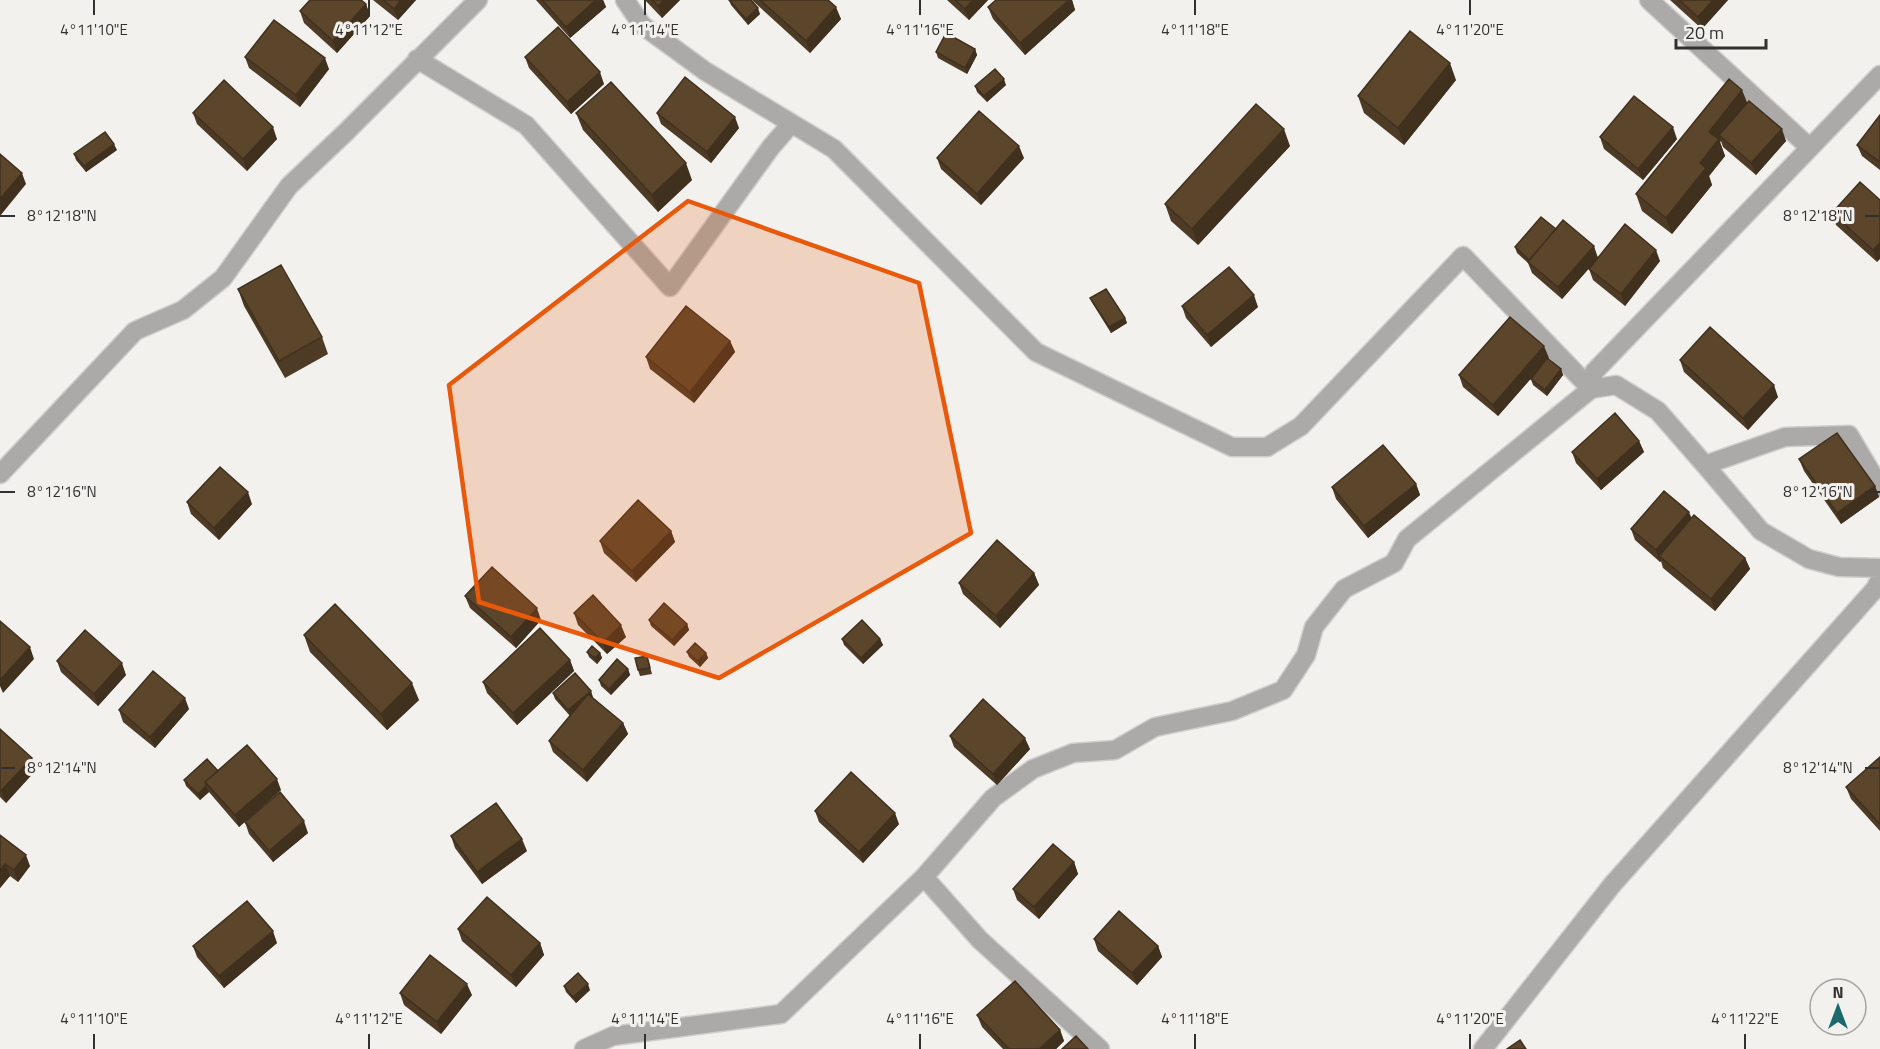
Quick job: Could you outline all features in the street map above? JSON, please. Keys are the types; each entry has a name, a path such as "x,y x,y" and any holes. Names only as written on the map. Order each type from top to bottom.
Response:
{"street":[{"path":"3,467 135,331 183,310 223,278 289,186 478,0"},
{"path":"625,0 642,25 696,65 834,149 1036,352 1232,447 1267,447 1301,426 1463,256 1591,388"},
{"path":"1650,0 1810,147"},
{"path":"417,59 526,125 670,287 771,147 792,124"},
{"path":"1591,388 1594,372 1880,75"},
{"path":"584,1049 613,1036 781,1014 924,877 993,798 1033,769 1073,753 1115,750 1155,726 1232,711 1283,690 1306,656 1314,627 1344,589 1394,563 1407,539 1591,388 1616,385 1658,411 1761,531 1809,559 1839,567 1880,568"},
{"path":"1705,465 1785,437 1849,435 1880,487"},
{"path":"1483,1049 1612,885 1875,589 1880,579"},
{"path":"924,877 980,940 1100,1049"}],"highlighted area":[{"path":"688,201 919,283 971,533 719,678 479,602 449,385"}],"building":[{"path":"310,0 361,0 366,4 333,41 300,11"},
{"path":"383,0 401,0 394,9"},
{"path":"542,0 596,0 566,27"},
{"path":"652,0 664,0 658,6"},
{"path":"729,0 751,0 758,8 746,19"},
{"path":"760,0 828,0 836,7 806,41"},
{"path":"955,0 973,0 965,9"},
{"path":"996,0 1069,0 1020,43 988,7"},
{"path":"1679,0 1713,0 1698,17"},
{"path":"274,20 325,58 296,95 245,57"},
{"path":"558,27 600,72 567,102 525,57"},
{"path":"1410,31 1450,63 1398,128 1358,96"},
{"path":"946,33 975,49 965,68 936,52"},
{"path":"995,69 1004,79 984,96 975,86"},
{"path":"685,77 735,117 707,152 657,113"},
{"path":"1729,79 1742,90 1709,132 1719,139 1700,163 1706,168 1666,218 1636,194"},
{"path":"224,80 273,127 243,159 193,113"},
{"path":"611,82 686,163 652,195 576,113"},
{"path":"1634,96 1673,127 1638,169 1600,137"},
{"path":"1749,101 1782,129 1751,163 1719,135"},
{"path":"1256,104 1284,129 1192,229 1165,204"},
{"path":"979,111 1019,146 977,194 937,158"},
{"path":"1880,115 1880,162 1857,145"},
{"path":"105,132 114,144 84,166 74,154"},
{"path":"0,154 22,173 0,199"},
{"path":"1860,182 1880,200 1880,243 1873,250 1832,213"},
{"path":"1541,217 1556,229 1529,260 1515,247"},
{"path":"1563,220 1594,246 1558,287 1528,262"},
{"path":"1625,224 1656,250 1621,294 1589,269"},
{"path":"281,265 322,337 279,361 238,289"},
{"path":"1229,267 1254,295 1207,335 1182,306"},
{"path":"1106,289 1125,318 1109,327 1090,298"},
{"path":"686,306 730,341 690,392 646,357"},
{"path":"1510,317 1544,346 1493,405 1459,375"},
{"path":"1710,327 1774,385 1743,418 1680,360"},
{"path":"1547,358 1561,369 1545,390 1531,379"},
{"path":"1615,413 1639,441 1597,479 1572,452"},
{"path":"1837,433 1875,486 1837,513 1799,459"},
{"path":"1383,445 1416,484 1364,526 1332,487"},
{"path":"220,467 248,492 214,528 187,502"},
{"path":"1664,491 1689,512 1656,550 1631,529"},
{"path":"638,500 671,531 632,571 600,541"},
{"path":"1694,515 1745,558 1711,599 1659,556"},
{"path":"997,540 1034,573 996,616 959,583"},
{"path":"492,567 537,608 511,637 465,596"},
{"path":"593,595 621,625 603,643 574,613"},
{"path":"664,603 687,624 672,640 649,620"},
{"path":"335,604 412,683 381,714 304,635"},
{"path":"862,620 880,639 861,658 842,639"},
{"path":"0,621 30,647 0,680"},
{"path":"540,628 570,660 513,713 483,682"},
{"path":"85,630 122,663 94,694 57,661"},
{"path":"695,643 706,653 698,661 687,652"},
{"path":"592,646 600,653 595,658 587,652"},
{"path":"647,656 650,668 638,670 635,658"},
{"path":"617,659 628,669 609,689 599,680"},
{"path":"153,671 185,698 150,737 119,710"},
{"path":"575,673 591,691 568,710 553,693"},
{"path":"588,694 623,723 583,770 549,741"},
{"path":"983,699 1025,738 993,774 950,736"},
{"path":"0,729 32,758 1,791 0,790"},
{"path":"247,745 277,779 235,815 205,782"},
{"path":"1880,757 1880,824 1846,787"},
{"path":"207,759 218,771 205,782 206,786 198,794 184,780"},
{"path":"851,772 895,813 859,852 815,811"},
{"path":"280,792 304,821 269,851 245,822"},
{"path":"496,803 522,839 477,872 451,836"},
{"path":"0,835 26,855 14,870 5,864 0,871"},
{"path":"1053,844 1074,862 1034,907 1013,889"},
{"path":"487,897 540,943 511,975 458,929"},
{"path":"247,901 273,931 219,976 193,946"},
{"path":"1119,911 1158,946 1132,973 1094,939"},
{"path":"430,955 467,984 437,1022 400,993"},
{"path":"578,973 588,984 573,997 564,986"},
{"path":"1015,981 1060,1030 1039,1049 1009,1049 977,1015"},
{"path":"1076,1036 1088,1049 1062,1049"},
{"path":"1520,1040 1526,1049 1507,1049"}]}
